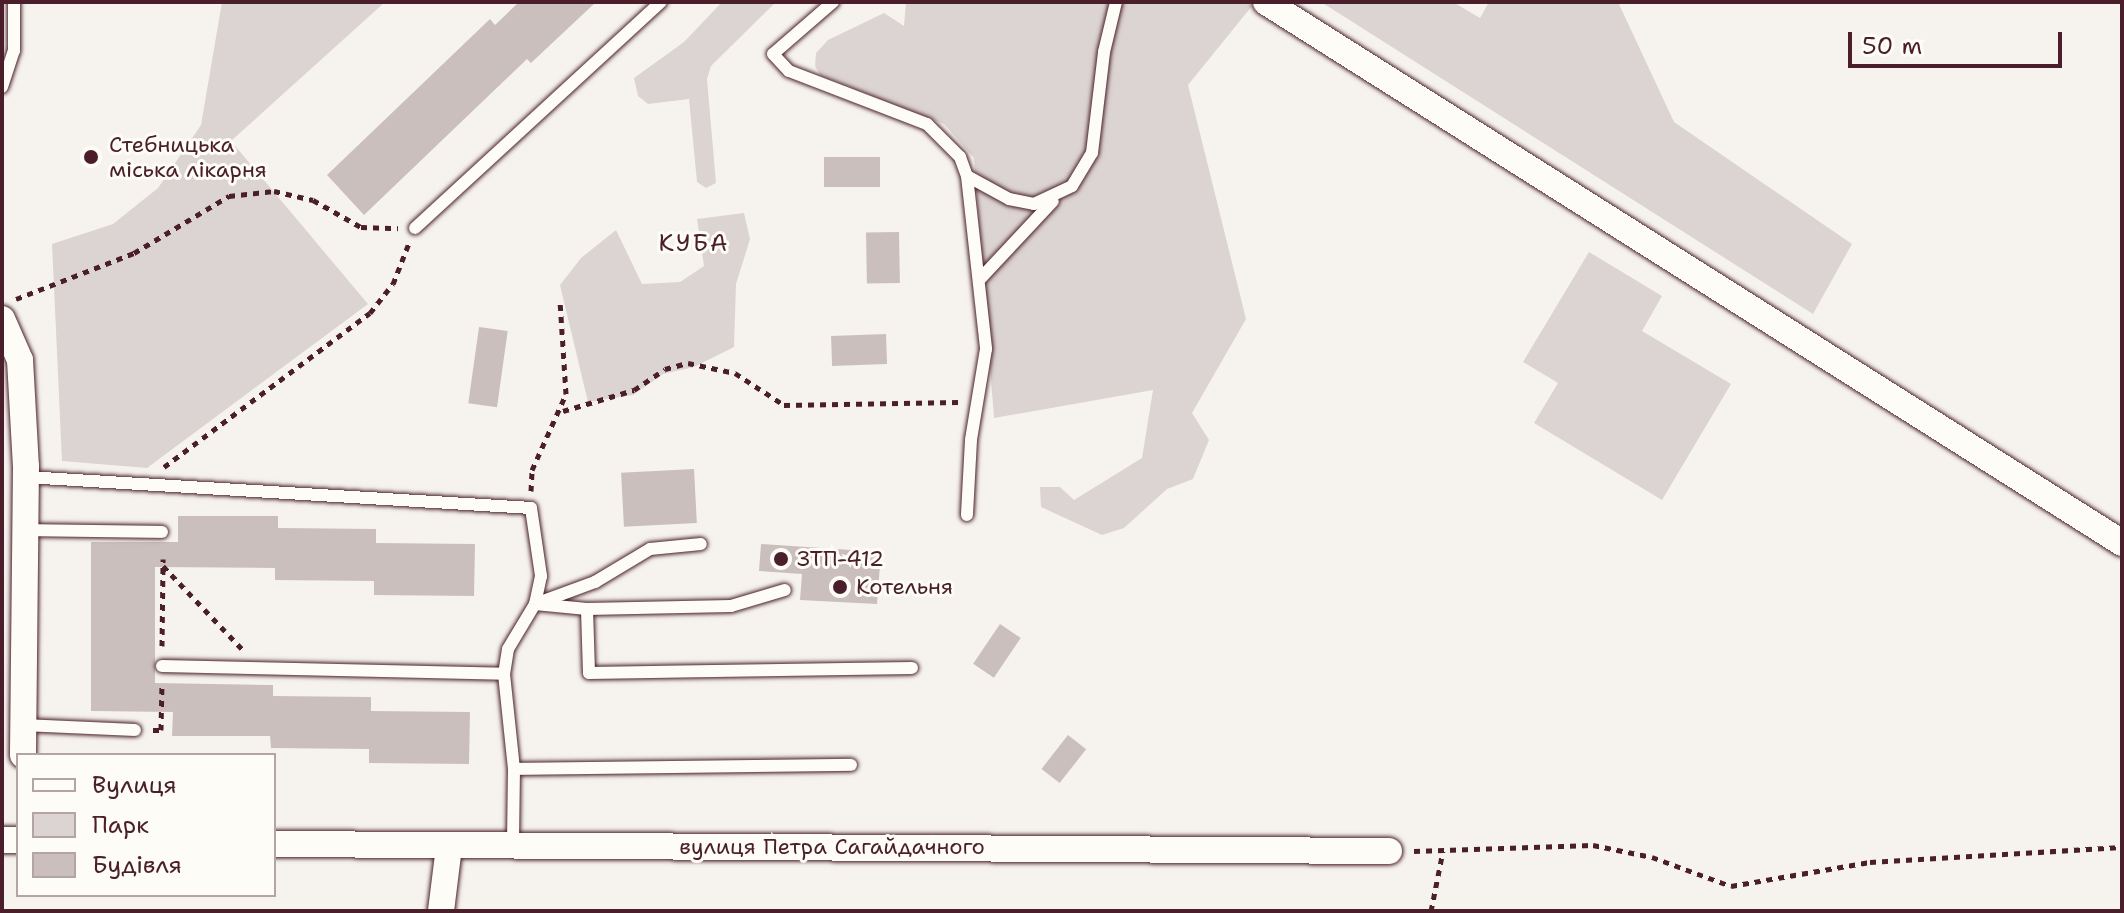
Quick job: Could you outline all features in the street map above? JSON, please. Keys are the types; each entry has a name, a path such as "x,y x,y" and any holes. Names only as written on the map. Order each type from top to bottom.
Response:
{"street":[{"path":"1266,2 1425,106 2122,543"},
{"path":"6,310 20,360 26,477 23,753"},
{"name":"вулиця Петра Сагайдачного","path":"276,844 1389,851"},
{"path":"441,911 449,847"}],"lane":[{"path":"2,87 14,51 14,2"},
{"path":"833,2 773,54 801,78 938,130 960,157 967,176 981,278 986,349 967,515"},
{"path":"981,278 1055,198 1072,186 1092,153 1104,52 1116,2"},
{"path":"415,228 659,3"},
{"path":"967,176 1009,199 1034,204 1055,198"},
{"path":"26,477 531,508 541,576 535,604 508,649 504,674 514,769 513,844"},
{"path":"26,530 162,532"},
{"path":"535,604 595,582 650,549 701,544"},
{"path":"535,604 587,609 731,606 785,590"},
{"path":"587,609 589,673 912,668"},
{"path":"162,666 504,674"},
{"path":"23,725 135,730"},
{"path":"514,769 851,765"}],"path":[{"path":"6,310 28,290 134,253 229,196 274,191 313,200 368,229 415,228 393,284 370,313 139,486"},
{"path":"531,508 532,470 563,411 566,394 560,302"},
{"path":"563,411 634,390 665,369 688,363 744,377 784,405 978,402"},
{"path":"163,559 163,566 260,668"},
{"path":"1389,851 1593,845 1652,857 1731,886 1870,862 2122,847"},
{"path":"1431,911 1443,851"}],"green space":[{"path":"222,2 385,2 231,141 368,304 147,468 62,461 52,244 113,224 158,188 201,125"},
{"path":"722,2 776,2 711,66 707,79 716,183 706,188 697,182 689,99 648,104 638,96 634,78 684,42"},
{"path":"906,2 1246,2 1252,6 1188,85 1246,319 1192,413 1209,440 1193,479 1167,489 1124,528 1102,535 1041,507 1040,487 1060,487 1074,500 1142,458 1153,390 994,418 974,158 944,124 820,75 815,66 816,53 828,40 884,13 904,26"},
{"path":"1321,2 1453,2 1480,18 1489,2 1618,2 1674,122 1852,244 1813,314"},
{"path":"744,213 750,239 736,284 734,347 694,367 663,374 633,395 588,402 560,285 581,258 616,230 642,284 680,282 704,266 697,219"},
{"path":"1589,252 1662,296 1642,331 1731,384 1662,500 1534,423 1558,383 1523,362"}],"building":[{"path":"519,2 596,2 531,63 527,59 364,215 327,175 490,19 495,25"},
{"path":"824,157 880,157 880,187 824,187"},
{"path":"899,232 900,283 867,284 866,233"},
{"path":"479,327 508,331 497,407 468,403"},
{"path":"886,334 887,364 832,366 831,336"},
{"path":"694,469 697,523 624,527 621,473"},
{"path":"178,516 278,516 278,528 376,529 376,543 475,544 474,596 374,595 374,581 275,580 275,568 155,567 155,683 273,685 273,696 371,697 371,711 470,712 469,764 369,763 369,749 271,748 270,736 172,736 173,712 91,711 91,542 178,542"},
{"name":"Котельня","path":"761,544 881,552 877,604 800,600 802,574 759,571"},
{"path":"1000,624 1021,638 994,678 973,664"},
{"path":"1068,735 1086,749 1060,783 1042,769"}],"place":[{"name":"Стебницька міська лікарня","path":"91,157"},
{"name":"ЗТП-412","path":"781,559"},
{"name":"Котельня","path":"840,587"}],"district":[{"name":"КУБА","path":"694,244"}]}
